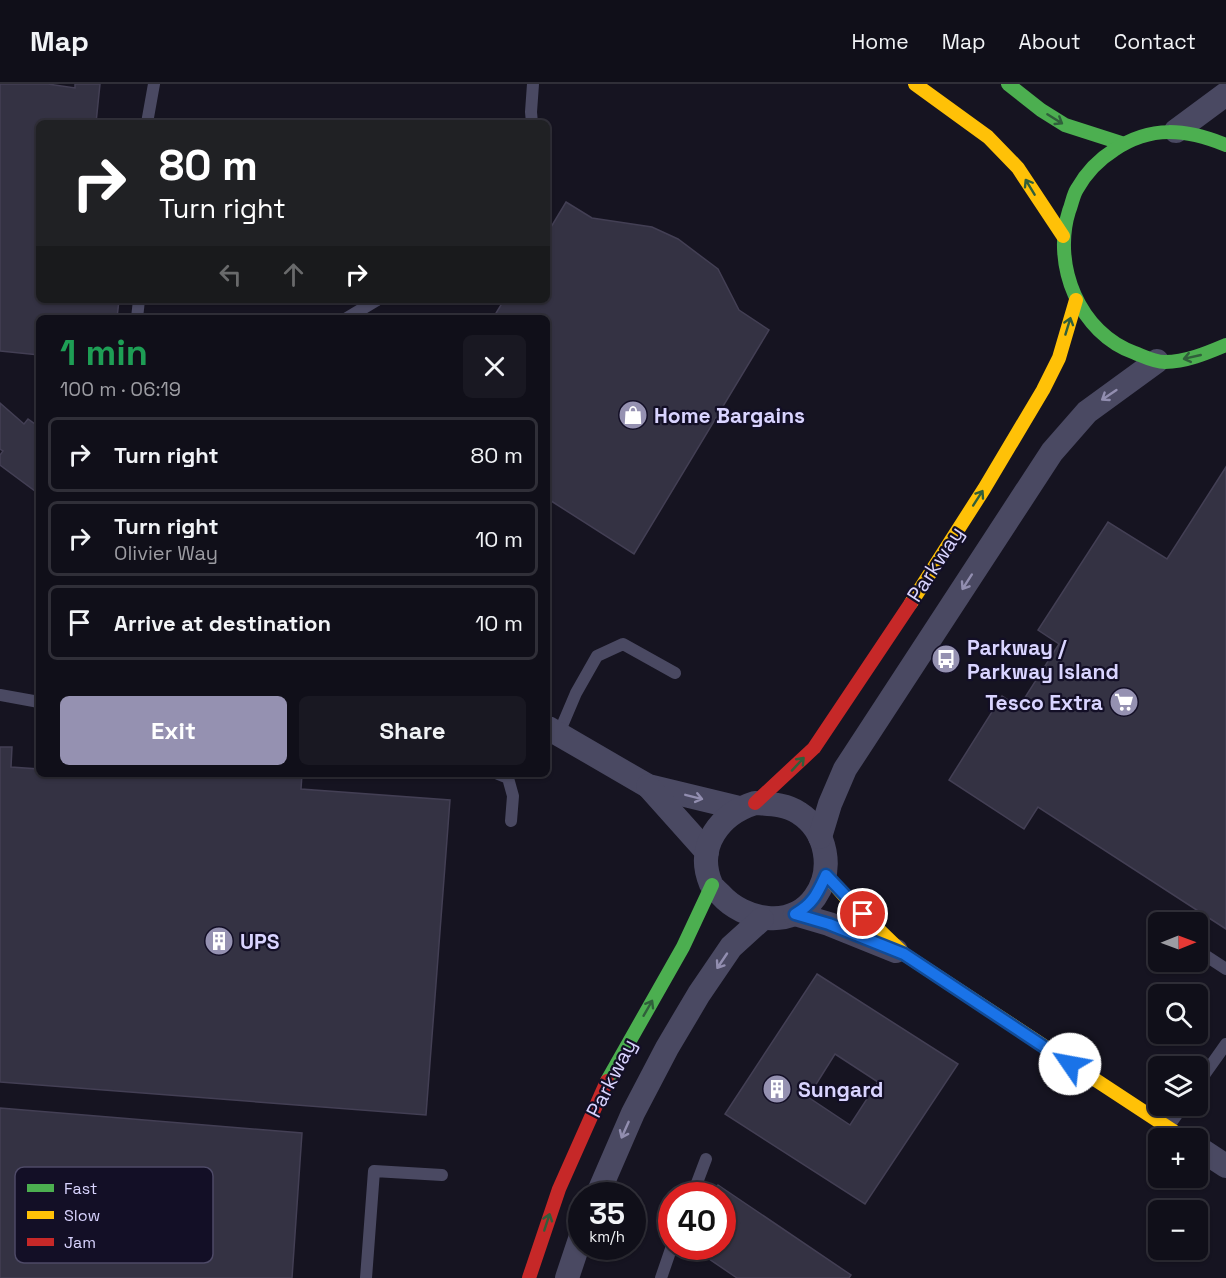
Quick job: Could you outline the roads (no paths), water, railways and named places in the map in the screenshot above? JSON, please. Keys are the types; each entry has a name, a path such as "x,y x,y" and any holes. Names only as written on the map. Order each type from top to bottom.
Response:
{"main road":[{"path":"915,84 988,137 1018,168 1063,236"},
{"path":"1008,84 1041,110 1065,125 1121,143"},
{"path":"1226,145 1213,139 1176,131 1140,135 1121,143 1103,155 1087,171 1067,212 1063,236 1065,271 1076,300 1099,331 1117,345 1139,356 1157,361 1188,358 1226,345"},
{"name":"Parkway","path":"747,806 791,771 814,748 910,603 984,489 1043,390 1059,358 1076,300"},
{"path":"826,875 849,901 904,954 1167,1127"},
{"name":"Parkway","path":"529,1278 554,1201 589,1123 625,1047 693,931 712,885"}],"street":[{"path":"1176,131 1226,94"},
{"name":"Parkway","path":"820,837 830,804 845,769 1052,452 1086,412 1157,361"},
{"path":"553,731 648,786 707,852"},
{"path":"648,786 747,806 778,804 799,812 814,827 820,837 826,859 826,875 817,895 807,908 795,914 762,919 727,902 712,885 708,872 707,852 712,835 723,819 747,806"},
{"path":"795,914 829,924 904,954"},
{"name":"Parkway","path":"603,1182 633,1113 699,994 731,947 762,919"},
{"path":"1208,1154 1226,1166"},
{"path":"567,1278 573,1260"}],"lane":[{"path":"148,120 154,84"},
{"path":"532,120 533,84"},
{"path":"910,84 928,92"},
{"path":"350,315 363,303"},
{"path":"553,731 597,656 623,644 675,673"},
{"path":"0,695 36,701"},
{"path":"505,777 513,796 511,821"},
{"path":"1208,957 1226,969"},
{"path":"1208,1069 1226,1044"},
{"path":"1167,1127 1175,1116"},
{"path":"697,1182 706,1159"},
{"path":"366,1278 374,1171 442,1175"},
{"path":"661,1278 667,1260"}],"place":[{"name":"Home Bargains","path":"633,415"},
{"name":"Parkway / Parkway Island","path":"946,659"},
{"name":"Tesco Extra","path":"1124,702"},
{"name":"UPS","path":"219,941"},
{"name":"Sungard","path":"777,1089"}]}
